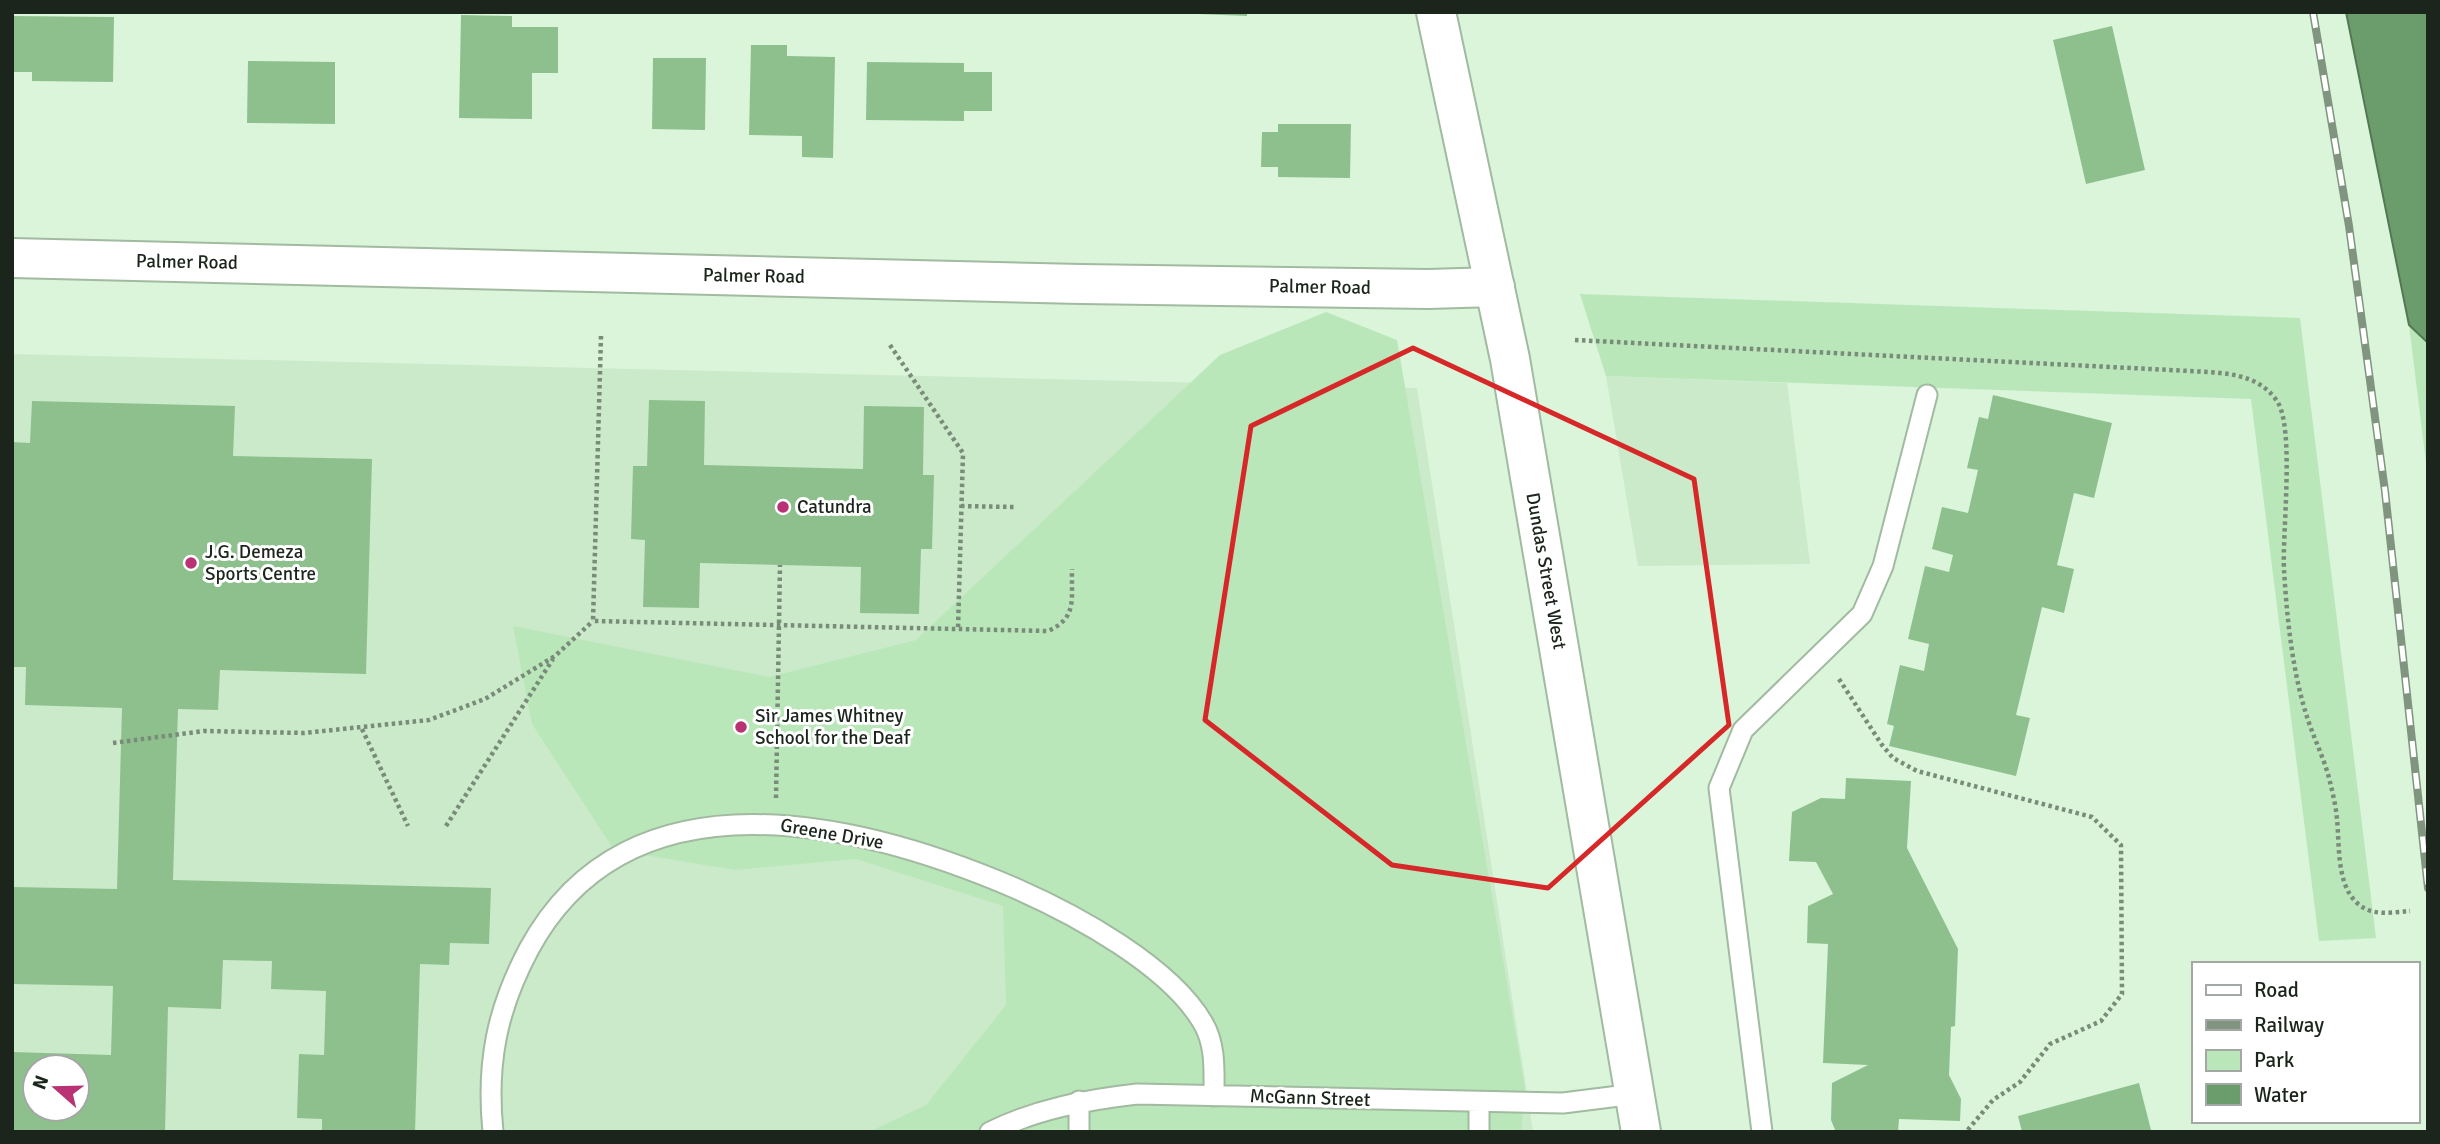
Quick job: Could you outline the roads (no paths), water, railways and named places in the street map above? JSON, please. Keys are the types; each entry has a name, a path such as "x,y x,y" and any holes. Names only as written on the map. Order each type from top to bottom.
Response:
{"street":[{"name":"Dundas Street West","path":"1436,12 1512,373 1641,1132"},
{"name":"Palmer Road","path":"12,258 1053,283 1428,289 1495,286"}],"lane":[{"path":"1762,1132 1719,788 1743,730 1862,614 1883,566 1927,395"},
{"name":"Greene Drive","path":"493,1132 489,1095 495,1037 513,980 540,929 581,880 634,846 695,827 775,823 870,839 963,866 1051,905 1133,953 1183,996 1204,1025 1214,1059 1214,1096"},
{"name":"McGann Street","path":"989,1132 1019,1117 1079,1101 1137,1094 1563,1103 1635,1094"},
{"path":"1079,1101 1079,1132"},
{"path":"1479,1103 1479,1132"}],"water":[{"path":"2346,12 2428,12 2428,343 2409,325"}],"railway":[{"path":"2313,12 2349,226 2385,491 2428,888"}],"place":[{"name":"Catundra","path":"783,507"},
{"name":"J.G. Demeza Sports Centre","path":"191,563"},
{"name":"Sir James Whitney School for the Deaf","path":"741,727"}]}
